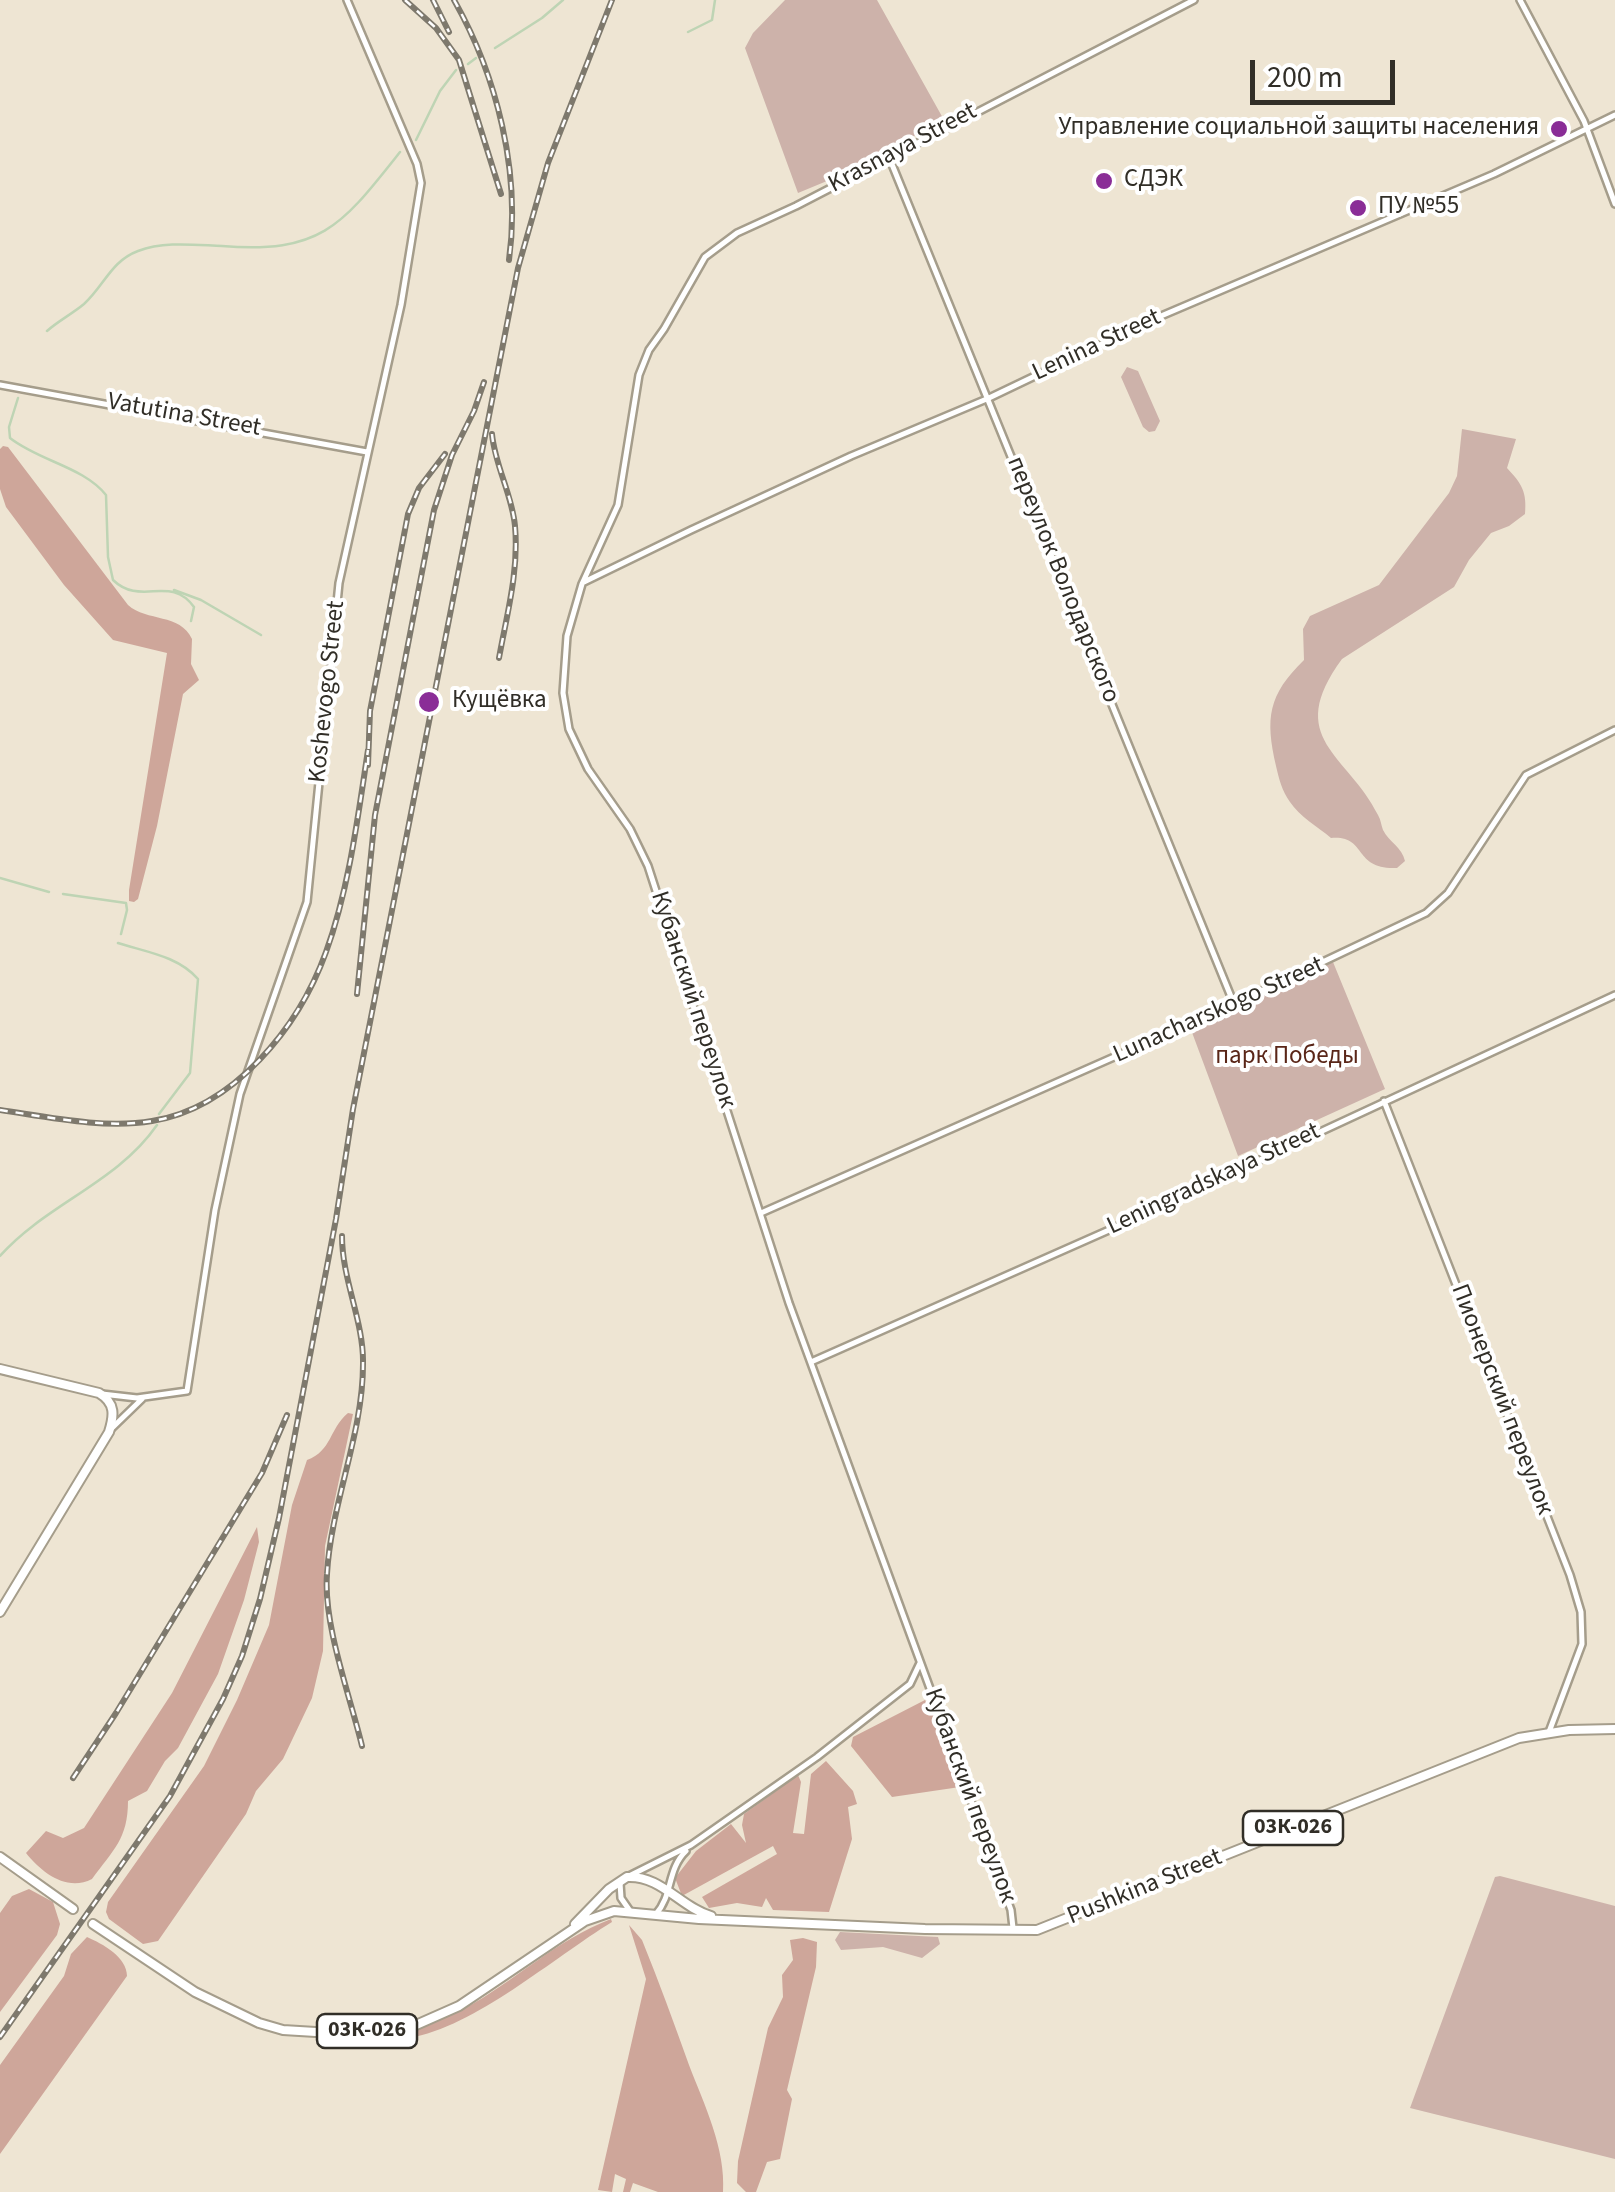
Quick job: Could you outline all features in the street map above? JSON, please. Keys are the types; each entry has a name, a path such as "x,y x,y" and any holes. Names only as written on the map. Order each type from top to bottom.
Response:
{"main road":[{"path":"0,1369 100,1393 113,1409 109,1432 0,1612"},
{"name":"Pushkina Street","path":"656,1914 1013,1931 1050,1926 1479,1752 1548,1732 1615,1729"},
{"path":"0,1857 73,1909"},
{"name":"03К-026","path":"624,1879 652,1880 668,1892"},
{"name":"Кубанский переулок","path":"568,1932 624,1879"},
{"name":"Pushkina Street","path":"668,1892 694,1910 720,1919"},
{"name":"03К-026","path":"630,1911 656,1914"},
{"name":"Кубанский переулок","path":"93,1924 173,1978 240,2016 283,2030 332,2033 416,2025 438,2017 594,1916 630,1911"}],"street":[{"name":"Koshevogo Street","path":"145,1398 186,1390 215,1210 240,1094 307,902 334,620 400,304 421,183 417,164 347,0"},
{"name":"Krasnaya Street","path":"652,343 705,256 737,232 1194,0"},
{"path":"1520,0 1588,129 1615,204"},
{"name":"Lenina Street","path":"582,584 601,571 833,464 988,398 1154,318 1458,190 1615,115"},
{"name":"переулок Володарского","path":"889,157 1234,1004"},
{"name":"Кубанский переулок","path":"652,343 638,375 618,505 582,584 567,636 563,693 569,729 588,769 630,829 648,866 811,1362 1011,1910 1013,1931"},
{"name":"Vatutina Street","path":"0,385 367,452"},
{"name":"Lunacharskogo Street","path":"761,1213 1234,1004 1426,912 1448,893 1526,775 1615,730"},
{"name":"Leningradskaya Street","path":"811,1362 1615,995"},
{"name":"Пионерский переулок","path":"1384,1101 1582,1612 1582,1644 1548,1732"},
{"path":"100,1393 145,1398"},
{"path":"109,1432 132,1406 145,1398"},
{"name":"Кубанский переулок","path":"624,1879 691,1845 816,1756 910,1684 921,1662"},
{"name":"Кубанский переулок","path":"668,1892 674,1864 691,1845"},
{"path":"624,1879 621,1898 630,1911"},
{"path":"656,1914 668,1892"}],"green space":[{"path":"785,0 877,0 944,120 839,176 798,193 745,48 753,33"},
{"path":"1127,367 1138,371 1160,421 1155,431 1143,427 1121,377"},
{"path":"1462,429 1516,439 1507,468 1522,489 1525,514 1491,533 1454,587 1342,659 1325,686 1319,709 1320,727 1327,744 1365,794 1405,861 1397,868 1383,867 1366,859 1351,842 1331,838 1290,802 1281,785 1273,749 1272,708 1283,685 1304,660 1303,629 1310,616 1379,585 1449,493 1457,476"},
{"name":"парк Победы","path":"1333,962 1385,1089 1238,1156 1190,1027"},
{"path":"1495,1877 1615,1906 1615,2159 1410,2108"},
{"path":"840,1932 938,1937 940,1944 922,1958 883,1947 841,1950 835,1940"}],"shaded area":[{"path":"3,446 8,447 128,605 180,625 192,639 191,664 199,680 183,694 157,826 134,902 129,901 129,890 167,653 113,640 64,585 6,507 0,489"},
{"path":"348,1413 353,1414 325,1546 323,1651 312,1698 283,1759 256,1791 246,1814 158,1941 143,1944 109,1919 108,1902 204,1766 237,1700 269,1625 292,1505 307,1460 321,1451"},
{"path":"257,1527 259,1542 244,1600 218,1674 178,1748 147,1791 128,1801 122,1835 92,1879 73,1883 56,1878 26,1853 46,1831 63,1838 84,1828 172,1693"},
{"path":"925,1700 940,1727 960,1787 892,1797 851,1746 853,1737"},
{"path":"826,1761 853,1791 857,1804 848,1807 852,1839 829,1912 773,1910 766,1898 762,1907 737,1903 709,1908 702,1897 777,1854 773,1846 682,1896 675,1878 696,1851 731,1824 746,1843 744,1814 798,1775 801,1782 793,1833 804,1834 811,1774"},
{"path":"29,1889 53,1902 60,1924 57,1935 0,2012 0,1913 12,1896"},
{"path":"611,1919 612,1922 487,2006 434,2031 409,2038 407,2034 464,2009 554,1949"},
{"path":"629,1925 642,1940 707,2111 718,2143 723,2192 658,2192 633,2183 630,2192 623,2192 626,2179 615,2174 612,2192 598,2190 646,1979"},
{"path":"87,1937 119,1957 127,1976 0,2154 0,2065 64,1976 71,1954"},
{"path":"790,1940 817,1942 816,1967 787,2090 792,2099 780,2159 767,2162 756,2192 746,2192 737,2183 738,2161 768,2028 783,1997 782,1975 793,1960"}],"waterway":[{"path":"495,48 563,0"},
{"path":"688,32 712,20 715,0"},
{"path":"468,64 476,58"},
{"path":"416,140 440,91 456,70"},
{"path":"47,331 84,304 114,267 138,251 169,245 284,245 327,229 362,199 400,152"},
{"path":"18,398 9,427 10,438 86,478 106,495 108,557 113,580 134,591 165,591 185,597 194,607 191,621"},
{"path":"174,590 201,600 261,635"},
{"path":"0,878 49,892"},
{"path":"63,894 126,903 121,934"},
{"path":"118,943 171,960 198,979 190,1073 159,1114"},
{"path":"0,1256 38,1222 122,1163 157,1125"}],"railway":[{"path":"405,0 436,28 459,60 501,194"},
{"path":"433,0 449,32"},
{"path":"454,0 482,60 502,125 512,193 509,260"},
{"path":"0,2037 170,1796 223,1699 260,1599 279,1518 353,1109 518,268 548,163 612,0"},
{"path":"357,994 375,815 434,510 452,455 484,382"},
{"path":"492,434 513,514 516,543 512,592 499,658"},
{"path":"368,765 370,711 408,514 419,488 445,454"},
{"path":"0,1110 95,1123 152,1121 210,1100 260,1060 299,1008 326,952 347,878 368,750"},
{"path":"342,1236 345,1269 360,1332 362,1390 334,1521 327,1594 333,1637 362,1746"},
{"path":"73,1778 262,1473 287,1415"}],"place":[{"name":"Управление социальной защиты населения","path":"1559,129"},
{"name":"СДЭК","path":"1104,181"},
{"name":"ПУ №55","path":"1358,208"},
{"name":"Кущёвка","path":"429,702"}]}
